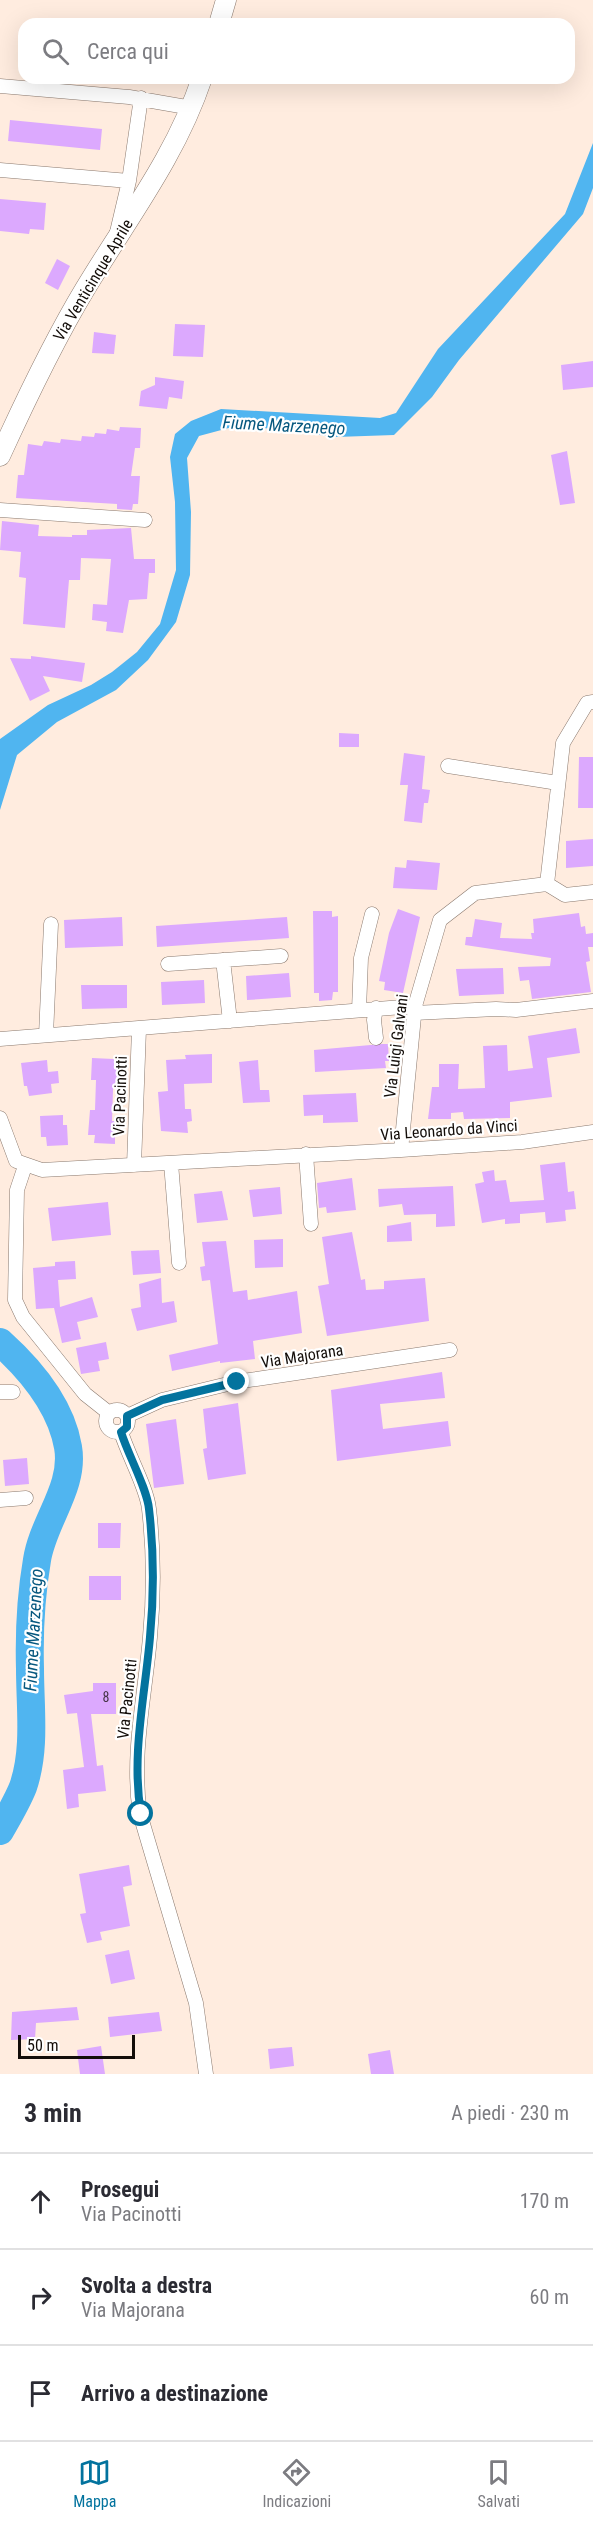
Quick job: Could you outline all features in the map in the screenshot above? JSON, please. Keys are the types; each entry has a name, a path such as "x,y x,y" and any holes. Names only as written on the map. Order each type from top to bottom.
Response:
{"main road":[{"path":"221,18 226,0"},
{"name":"Via Venticinque Aprile","path":"0,456 59,334 166,162 192,108 200,84"}],"street":[{"path":"0,86 141,98 192,108"},
{"path":"115,242 129,181 141,98"},
{"path":"0,170 129,181"},
{"path":"0,510 145,520"},
{"path":"547,884 563,743 587,703 593,702"},
{"path":"448,766 558,783"},
{"name":"Via Luigi Galvani","path":"401,1150 415,1009 440,920 475,893 547,884 565,895 593,892"},
{"path":"359,1010 361,958 372,914"},
{"path":"46,1035 51,924"},
{"path":"168,964 281,956"},
{"path":"223,960 230,1021"},
{"name":"Via Pacinotti","path":"0,1039 376,1008 516,1010 593,1001"},
{"path":"376,1008 374,1020 376,1038"},
{"name":"Via Pacinotti","path":"134,1165 139,1029"},
{"path":"0,1118 16,1161 25,1166"},
{"name":"Via Leonardo da Vinci","path":"25,1166 42,1170 401,1150 522,1142 593,1132"},
{"path":"306,1154 311,1224"},
{"path":"171,1163 178,1263"},
{"name":"Via Pacinotti","path":"25,1166 16,1191 15,1300 23,1317 86,1394 109,1413 106,1422 109,1430 121,1432 149,1506 153,1577 150,1635 137,1756 137,1793 141,1814 196,2003 206,2074"},
{"name":"Via Majorana","path":"127,1416 162,1400 237,1382 450,1350"},
{"path":"109,1413 121,1410 127,1416 127,1427 121,1432"},
{"path":"0,1500 26,1498"}],"water":[{"path":"593,143 593,188 583,214 459,360 432,397 394,435 336,437 240,425 199,436 187,458 191,512 190,575 176,622 148,660 116,690 57,722 17,755 0,810 0,739 48,705 91,685 112,672 137,652 160,624 176,570 175,502 170,457 175,434 191,421 221,409 380,418 396,413 438,349 565,214"}],"building":[{"path":"10,120 102,129 100,150 8,141"},
{"path":"0,199 46,203 44,230 30,229 29,234 0,231"},
{"path":"57,259 70,266 58,290 45,283"},
{"path":"175,324 205,325 203,357 173,356"},
{"path":"94,332 116,335 114,354 92,353"},
{"path":"593,361 593,387 563,390 561,365"},
{"path":"155,377 184,381 182,399 169,397 167,409 139,406 141,391 155,385"},
{"path":"120,427 141,428 140,448 135,448 131,476 140,476 138,504 133,504 132,510 117,509 117,504 16,498 18,475 24,475 28,444 42,446 44,441 60,443 61,439 81,441 82,436 94,437 95,433 106,434 107,429 119,431"},
{"path":"567,451 575,503 560,505 551,455"},
{"path":"2,521 39,525 38,536 72,537 72,535 87,535 87,530 131,528 134,559 155,559 155,573 149,573 147,599 129,600 123,633 106,631 107,622 92,620 93,604 107,605 111,559 81,558 80,580 69,580 65,628 23,624 26,578 19,577 21,552 0,550"},
{"path":"31,656 85,663 82,682 43,676 50,691 30,701 10,658 31,659"},
{"path":"339,733 359,734 359,747 339,747"},
{"path":"404,753 425,756 422,789 430,790 428,803 424,803 422,823 404,821 408,785 400,785"},
{"path":"579,757 593,757 593,808 578,808"},
{"path":"593,839 593,866 566,868 566,841"},
{"path":"407,860 440,863 437,890 393,888 395,867 406,868"},
{"path":"398,909 420,917 403,993 384,990 385,982 379,981 389,933"},
{"path":"313,911 332,911 332,917 338,916 338,992 333,992 332,1000 319,1001 319,993 314,993"},
{"path":"579,913 581,927 585,926 586,934 593,933 593,947 588,947 590,961 586,962 591,992 532,999 529,980 520,981 518,967 550,966 551,958 465,945 466,937 472,937 475,919 502,923 500,938 532,939 533,919"},
{"path":"122,917 123,946 65,948 64,920"},
{"path":"287,917 289,938 157,947 156,926"},
{"path":"503,968 504,994 459,996 456,969"},
{"path":"289,973 291,997 247,1000 246,976"},
{"path":"204,980 205,1003 162,1005 161,982"},
{"path":"81,985 127,985 127,1008 82,1009"},
{"path":"576,1028 580,1053 547,1058 552,1097 510,1102 510,1118 464,1119 463,1112 451,1113 451,1119 428,1119 432,1087 439,1087 439,1064 459,1064 458,1089 485,1088 483,1046 507,1045 508,1071 533,1068 528,1036"},
{"path":"388,1044 389,1061 385,1061 386,1068 315,1072 314,1050"},
{"path":"212,1054 212,1083 184,1084 185,1109 191,1109 192,1121 187,1122 188,1133 161,1131 158,1092 168,1091 166,1060 186,1059 185,1055"},
{"path":"92,1058 114,1059 114,1068 124,1069 123,1081 116,1081 113,1090 112,1121 122,1121 121,1135 115,1135 115,1144 94,1143 95,1135 88,1135 90,1110 95,1110 96,1080 91,1080"},
{"path":"47,1060 48,1072 58,1071 59,1083 51,1084 52,1093 29,1096 27,1086 24,1086 21,1063"},
{"path":"258,1060 260,1090 269,1090 270,1102 243,1103 239,1062"},
{"path":"356,1093 358,1122 323,1123 323,1115 304,1116 303,1095"},
{"path":"63,1115 63,1125 67,1125 68,1145 47,1146 46,1137 41,1137 40,1116"},
{"path":"565,1162 568,1192 574,1191 576,1209 565,1210 566,1221 546,1223 545,1212 520,1214 520,1223 505,1224 505,1219 482,1223 475,1184 484,1182 482,1172 494,1170 495,1181 506,1180 510,1202 544,1200 540,1165"},
{"path":"352,1178 356,1210 327,1213 326,1207 319,1208 317,1183"},
{"path":"453,1186 455,1226 436,1227 436,1214 404,1215 402,1204 379,1207 378,1189"},
{"path":"280,1187 282,1214 253,1217 249,1190"},
{"path":"222,1191 228,1220 197,1223 194,1194"},
{"path":"108,1202 111,1235 52,1241 48,1208"},
{"path":"411,1222 412,1241 387,1242 387,1226"},
{"path":"352,1232 361,1280 365,1279 366,1290 384,1289 384,1281 425,1278 429,1321 327,1336 318,1286 329,1284 322,1237"},
{"path":"283,1239 283,1267 255,1268 254,1240"},
{"path":"226,1241 233,1292 247,1290 248,1300 297,1291 302,1333 253,1341 255,1359 220,1363 220,1361 172,1371 169,1355 218,1344 210,1280 202,1281 200,1267 205,1266 202,1242"},
{"path":"159,1250 161,1273 133,1275 131,1251"},
{"path":"75,1261 76,1279 58,1280 60,1307 92,1297 98,1317 77,1322 81,1339 62,1343 54,1308 36,1309 33,1268 55,1266 55,1262"},
{"path":"161,1278 162,1303 174,1301 177,1322 137,1331 131,1309 141,1307 139,1284"},
{"path":"106,1342 109,1359 98,1361 100,1371 81,1374 76,1348"},
{"path":"442,1372 445,1398 380,1404 383,1429 448,1421 451,1446 337,1461 331,1390"},
{"path":"238,1403 246,1474 208,1480 203,1449 207,1448 203,1409"},
{"path":"176,1419 184,1484 154,1488 146,1424"},
{"path":"27,1458 29,1484 5,1486 3,1460"},
{"path":"98,1523 121,1523 120,1548 98,1548"},
{"path":"89,1576 121,1576 121,1600 89,1600"},
{"path":"93,1683 116,1683 116,1714 91,1714 97,1766 103,1765 106,1791 78,1794 79,1807 67,1809 63,1770 84,1767 77,1713 67,1714 64,1695 93,1691"},
{"path":"129,1865 132,1885 123,1887 130,1926 100,1932 102,1940 87,1943 80,1914 86,1913 79,1874"},
{"path":"129,1950 135,1979 111,1984 105,1955"},
{"path":"77,2007 79,2020 36,2023 35,2039 11,2040 12,2012"},
{"path":"159,2012 162,2031 110,2037 108,2017"},
{"path":"101,2046 105,2074 80,2074 77,2050"},
{"path":"292,2047 294,2066 270,2069 268,2049"},
{"path":"390,2050 394,2074 371,2074 368,2054"}],"waterway":[{"name":"Fiume Marzenego","path":"0,1342 43,1389 59,1417 68,1447 69,1462 63,1490 40,1546 35,1573 30,1642 30,1758 21,1793 0,1831"}],"route":[{"path":"141,1814 137,1793 137,1756 150,1635 153,1577 149,1506 130,1461 121,1432 127,1427 129,1419 127,1416 134,1412 162,1400 237,1382"}]}
